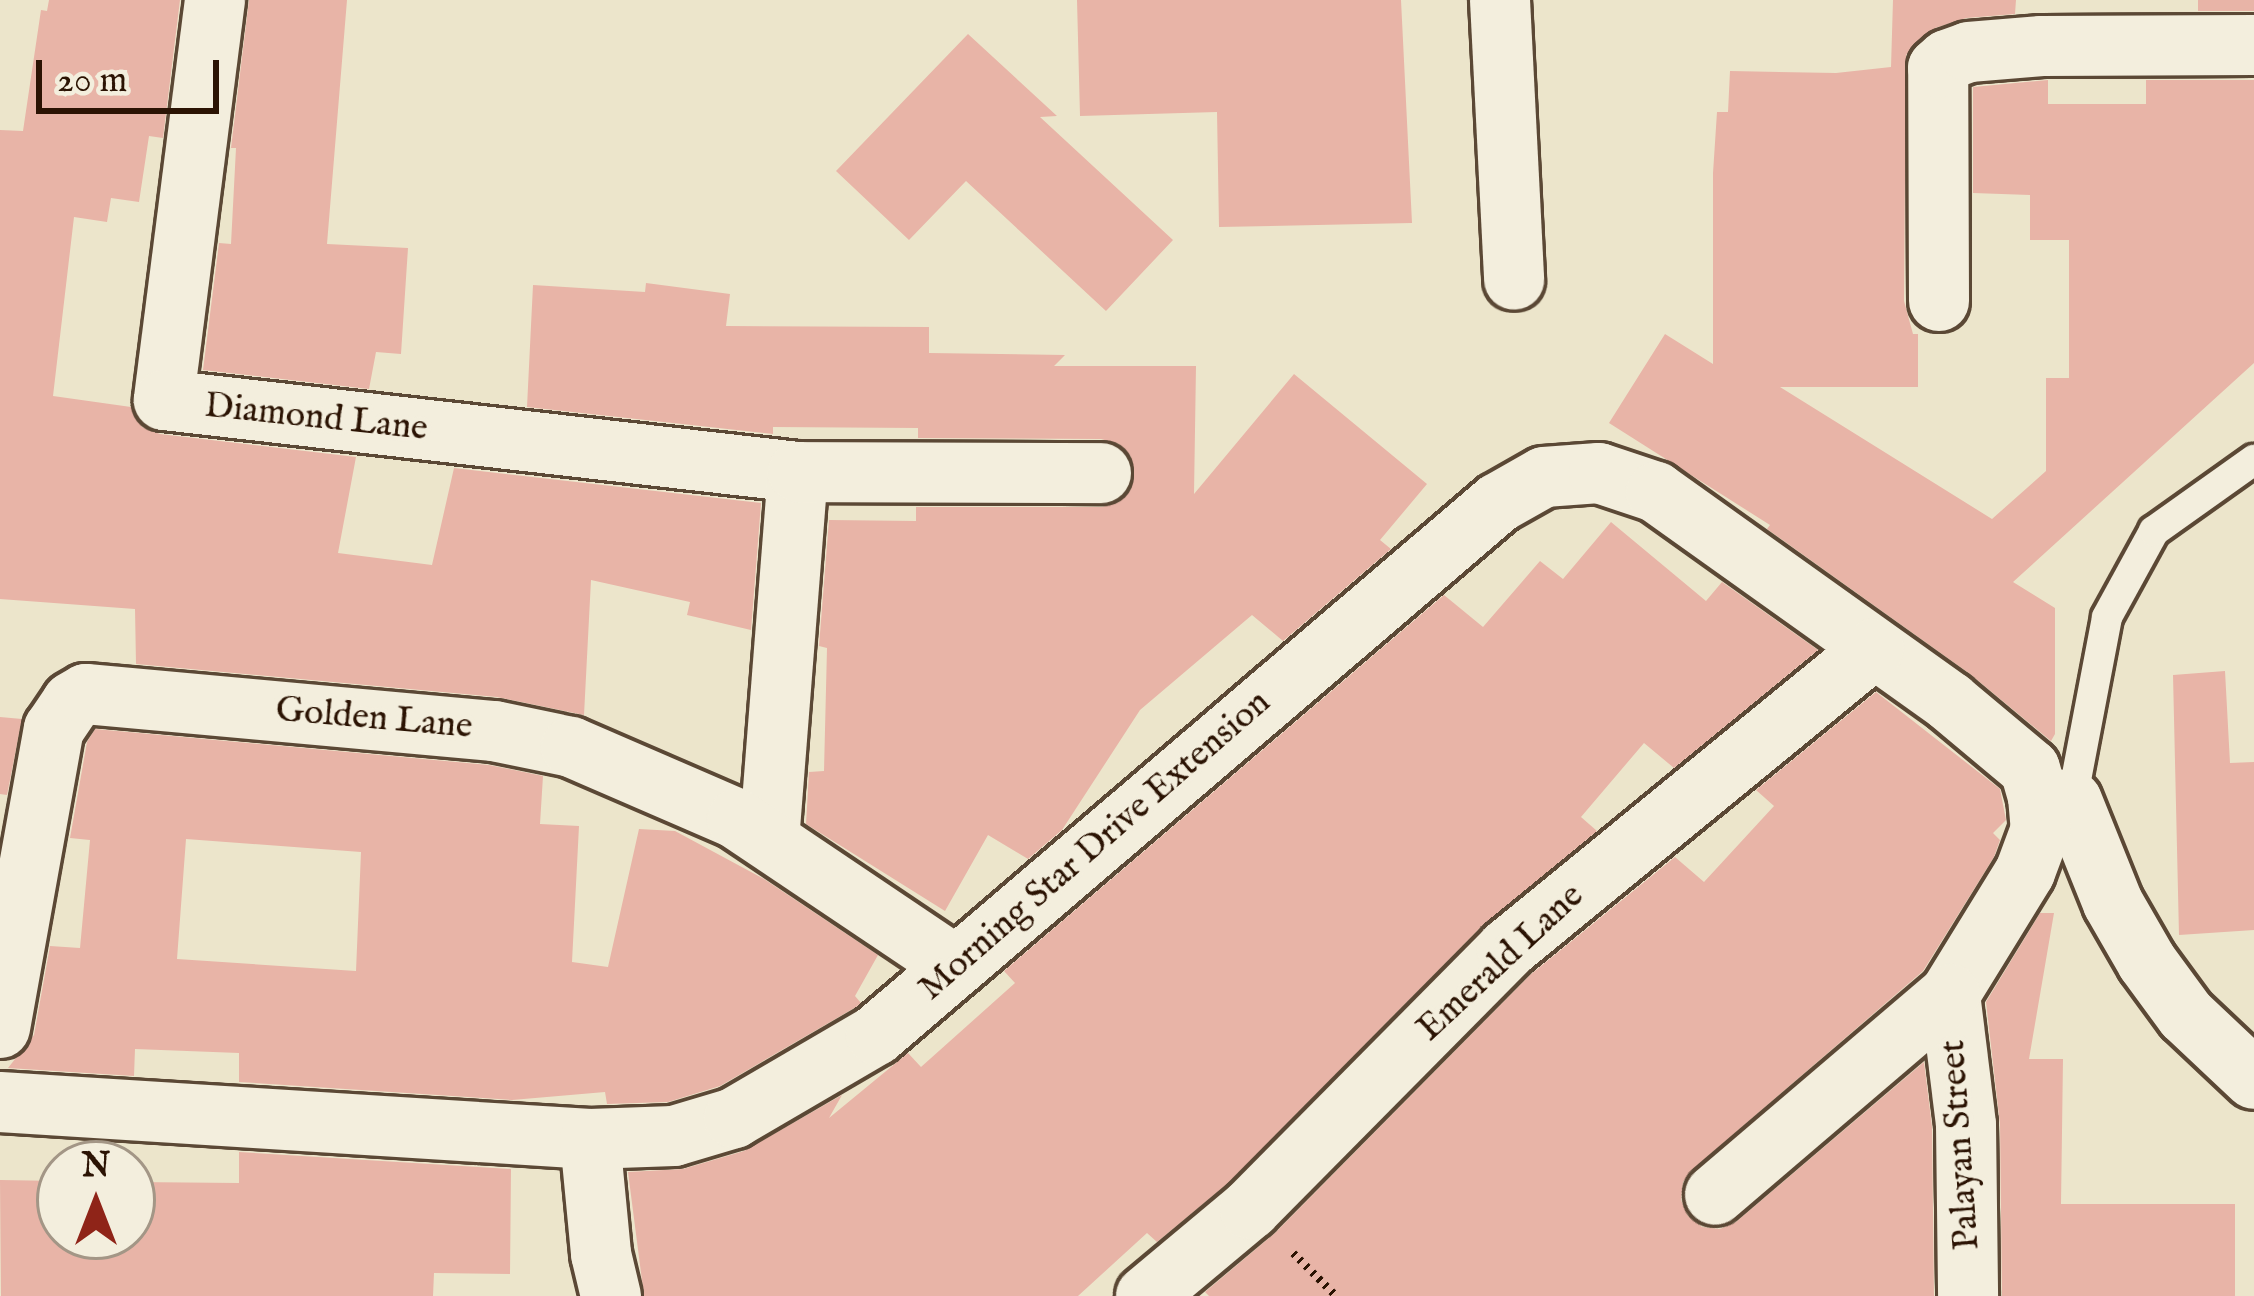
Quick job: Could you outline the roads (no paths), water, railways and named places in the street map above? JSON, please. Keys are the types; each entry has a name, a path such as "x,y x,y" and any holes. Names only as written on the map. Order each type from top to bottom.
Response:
{"street":[{"name":"Diamond Lane","path":"215,0 164,400 798,472 1101,473"},
{"path":"1499,0 1514,280"},
{"path":"1939,301 1937,84 1938,68 1947,60 1969,52 2042,46 2254,45"},
{"path":"769,839 798,472"},
{"name":"Morning Star Drive Extension","path":"0,1102 590,1139 674,1136 734,1118 876,1035 1498,503 1544,478 1599,473 1657,492 2008,746 2055,799 2147,962 2186,1015 2254,1079"},
{"name":"Emerald Lane","path":"1146,1296 1250,1209 1508,949 1874,649"},
{"name":"Golden Lane","path":"0,1028 54,729 72,701 86,694 494,731 571,747 737,819 954,965"},
{"path":"1715,1195 1950,994 2025,872 2055,799"},
{"name":"Palayan Street","path":"1950,994 1966,1125 1968,1296"},
{"path":"590,1139 601,1254 611,1296"}],"lane":[{"path":"2055,799 2108,617 2154,531 2254,460"}]}
